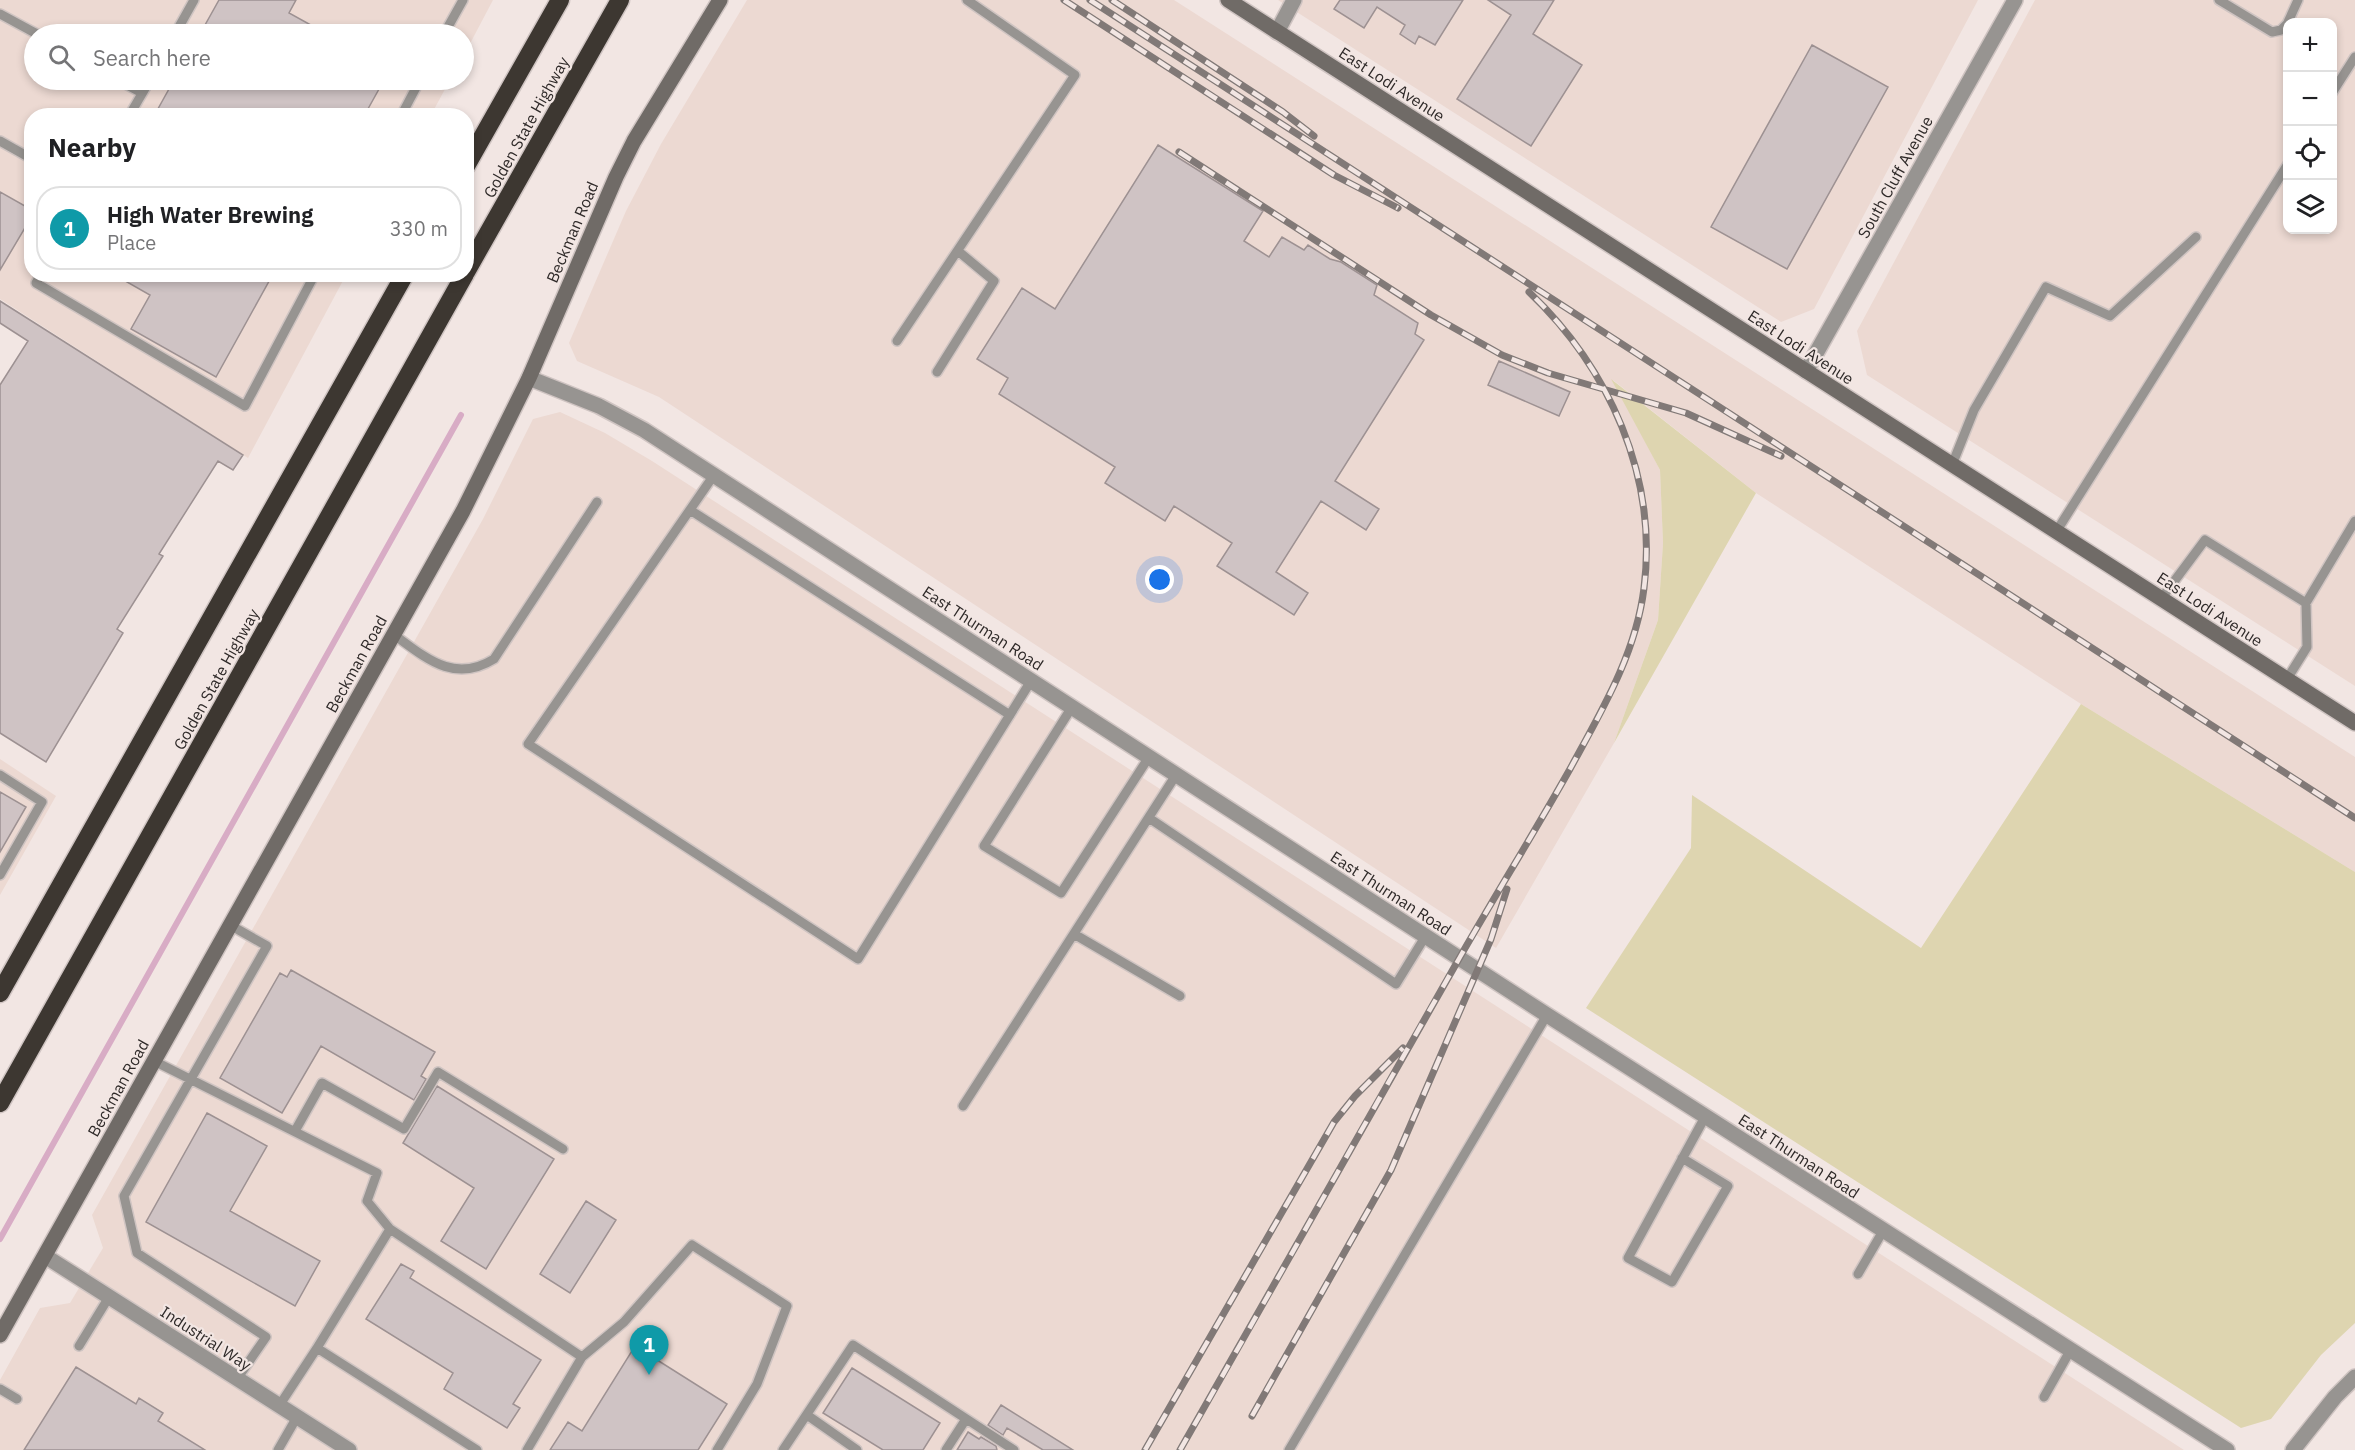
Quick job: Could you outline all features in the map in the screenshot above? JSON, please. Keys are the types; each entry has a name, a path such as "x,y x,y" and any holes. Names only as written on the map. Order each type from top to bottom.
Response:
{"highway":[{"name":"Golden State Highway","path":"474,152 560,0"},
{"name":"Golden State Highway","path":"474,259 620,0"},
{"name":"Golden State Highway","path":"0,993 400,282"},
{"name":"Golden State Highway","path":"0,1103 461,282"}],"street":[{"name":"Beckman Road","path":"0,1335 463,511 529,378 616,177 634,141 720,0"},
{"name":"East Lodi Avenue","path":"1228,0 2355,723"},
{"path":"1277,32 1294,0"},
{"name":"South Cluff Avenue","path":"1806,371 2015,0"},
{"name":"East Thurman Road","path":"529,378 599,406 644,430 1546,1015 2227,1450"},
{"name":"Industrial Way","path":"45,1256 349,1450"},
{"path":"2293,1450 2335,1397 2355,1377"}],"lane":[{"path":"181,24 194,0"},
{"path":"450,24 463,0"},
{"path":"897,341 1075,75 967,0"},
{"path":"2290,18 2298,0"},
{"path":"2222,1 2272,32 2283,28"},
{"path":"0,14 24,27"},
{"path":"2337,85 2355,57"},
{"path":"136,90 142,93"},
{"path":"134,108 144,90"},
{"path":"405,108 415,90"},
{"path":"0,141 24,154"},
{"path":"2056,532 2283,172"},
{"path":"1952,465 1974,410 2046,287 2110,316 2196,237"},
{"path":"937,372 994,281 957,251"},
{"path":"37,282 245,406 311,282"},
{"path":"714,475 528,744 858,959 1031,681"},
{"path":"393,634 440,666 469,670 494,659 597,502"},
{"path":"690,510 1010,715"},
{"path":"2287,680 2307,647 2306,603 2355,520"},
{"path":"2161,599 2205,540 2306,603"},
{"path":"1072,707 984,846 1062,893 1149,757"},
{"path":"963,1106 1176,775"},
{"path":"0,776 42,802 0,875"},
{"path":"1149,818 1396,984 1425,937"},
{"path":"230,925 267,946 124,1196 137,1253 266,1337 237,1379"},
{"path":"1074,934 1180,996"},
{"path":"1288,1450 1546,1015"},
{"path":"154,1061 378,1173 367,1201 390,1229 582,1357"},
{"path":"295,1131 322,1083 404,1129 438,1072 563,1149"},
{"path":"1683,1158 1728,1186 1672,1282 1628,1258 1705,1117"},
{"path":"279,1406 390,1229"},
{"path":"1858,1274 1882,1231"},
{"path":"527,1450 582,1357 624,1322 692,1245 787,1306 757,1384 717,1450"},
{"path":"79,1346 109,1297"},
{"path":"783,1450 853,1345 1009,1449"},
{"path":"317,1348 477,1450"},
{"path":"2044,1397 2070,1351"},
{"path":"0,1389 17,1399"},
{"path":"807,1415 856,1450"},
{"path":"278,1450 297,1417"},
{"path":"946,1450 966,1419"}],"shaded area":[{"path":"0,0 493,0 474,36 474,24 24,24 24,90 445,90 435,108 24,108 24,282 342,282 248,458 0,299"},
{"path":"747,0 1174,0 2355,757 2355,872 2081,704 1756,493 1613,380 1660,470 1663,543 1658,620 1614,743 1496,948 659,397 577,361 569,343 626,211 661,144"},
{"path":"1278,0 1978,0 1814,309 1781,322"},
{"path":"2035,0 2355,0 2355,686 1867,375 1857,331"},
{"path":"1611,379 1756,493 1614,743 1658,620 1663,543 1660,470"},
{"path":"560,412 605,433 652,461 2184,1450 0,1450 0,1380 40,1308 70,1303 103,1248 92,1215 483,519 533,419"},
{"path":"2081,704 2355,872 2355,1323 2321,1355 2271,1419 2241,1428 1586,1008 1691,848 1692,795 1921,948"},
{"path":"0,759 56,796 0,895"}],"building":[{"path":"219,0 296,0 289,13 309,24 206,24"},
{"path":"1340,0 1463,0 1435,45 1419,36 1415,44 1400,34 1405,25 1377,7 1364,28 1334,9"},
{"path":"1488,0 1554,0 1533,34 1582,65 1531,146 1457,99 1511,15"},
{"path":"1812,45 1888,87 1787,269 1711,227"},
{"path":"168,90 378,90 368,108 158,108"},
{"path":"1158,145 1263,211 1244,241 1269,257 1282,237 1304,250 1308,245 1330,259 1341,262 1377,285 1374,295 1418,323 1415,334 1424,340 1335,481 1379,509 1366,530 1321,501 1276,572 1308,593 1294,615 1217,566 1232,543 1174,506 1165,521 1105,483 1115,467 999,394 1008,378 977,359 1022,288 1055,309"},
{"path":"0,192 24,206 24,230 0,270"},
{"path":"127,282 269,282 216,377 131,329 150,295"},
{"path":"0,301 243,455 233,470 218,461 159,554 163,556 117,629 123,633 46,762 0,733 0,385 28,341 0,323"},
{"path":"1499,361 1570,392 1559,416 1488,385"},
{"path":"0,792 26,807 0,852"},
{"path":"291,970 435,1052 421,1076 426,1079 414,1100 321,1046 282,1113 220,1078 280,973 287,977"},
{"path":"437,1086 554,1159 486,1269 441,1241 474,1188 403,1143"},
{"path":"207,1113 267,1146 230,1211 320,1261 295,1306 146,1222"},
{"path":"586,1201 616,1220 570,1293 540,1274"},
{"path":"401,1264 414,1271 410,1278 541,1360 513,1404 520,1408 507,1428 444,1389 453,1373 366,1319"},
{"path":"635,1346 727,1404 698,1450 550,1450 568,1422 582,1431"},
{"path":"76,1367 136,1404 139,1398 163,1413 158,1421 205,1450 24,1450"},
{"path":"852,1368 940,1423 923,1450 883,1450 823,1413"},
{"path":"1001,1405 1073,1450 1043,1450 1007,1428 1003,1435 988,1425"},
{"path":"968,1432 996,1446 997,1450 957,1450"}],"waterway":[{"path":"0,1239 461,415"}],"railway":[{"path":"1064,0 1334,175 1398,208"},
{"path":"1090,0 2355,818"},
{"path":"1112,0 1283,112 1314,136"},
{"path":"1179,152 1431,315 1502,355 1548,373 1686,413 1781,456"},
{"path":"1180,1450 1594,726 1616,682 1633,636 1644,588 1646,546 1643,505 1635,465 1622,426 1583,355 1529,292"},
{"path":"1252,1416 1391,1170 1491,939 1507,889"},
{"path":"1145,1450 1334,1122 1355,1096 1403,1048"}],"place":[{"name":"High Water Brewing","path":"649,1375"}]}
